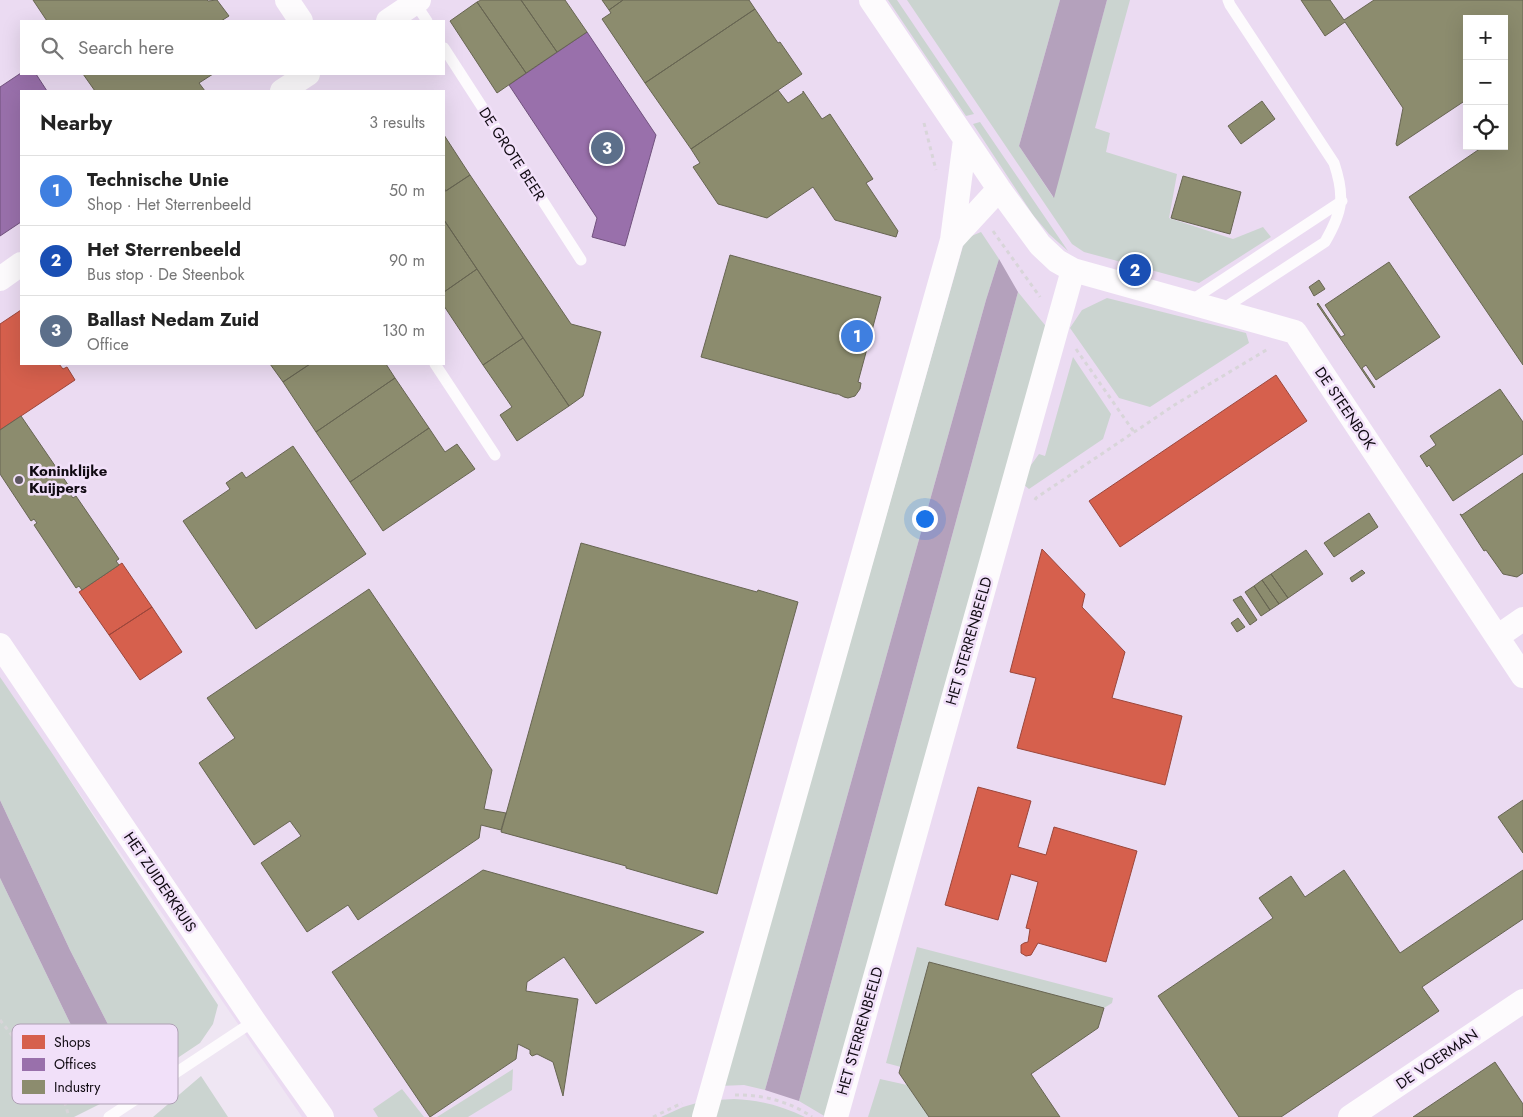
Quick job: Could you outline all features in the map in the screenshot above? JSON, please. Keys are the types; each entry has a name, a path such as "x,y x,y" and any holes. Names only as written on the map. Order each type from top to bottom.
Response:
{"street":[{"path":"286,0 300,20"},
{"path":"871,0 999,190 1040,245 1057,261 1072,270 1295,332"},
{"path":"390,20 420,8"},
{"path":"284,90 306,75"},
{"path":"704,1117 952,240 965,140"},
{"path":"952,240 999,190"},
{"path":"0,278 20,265"},
{"name":"HET STERRENBEELD","path":"836,1117 1072,270"},
{"name":"DE STEENBOK","path":"1295,332 1523,676"},
{"path":"1497,637 1523,619"},
{"name":"HET ZUIDERKRUIS","path":"0,645 254,1021 322,1117"},
{"name":"DE VOERMAN","path":"1350,1117 1523,1001"}],"lane":[{"path":"1218,312 1325,242 1335,225 1342,201 1340,181 1334,162 1230,6 1228,0"},
{"name":"DE GROTE BEER","path":"445,50 581,260"},
{"path":"1187,303 1342,201"},
{"path":"436,365 495,455"},
{"path":"178,1071 254,1021"},
{"path":"109,1117 129,1104"}],"path":[{"path":"923,120 937,174"},
{"path":"1032,504 1036,498 1176,404 1295,332"},
{"path":"0,1020 12,1036"},
{"path":"64,1104 69,1117"}],"shaded area":[{"path":"0,0 1523,0 1523,1117 302,1117 0,678"},
{"path":"888,0 897,0 974,114 966,116"},
{"path":"907,0 1060,0 1019,146 1053,197 1107,0 1130,0 1095,128 1110,133 1106,152 1177,174 1169,218 1233,239 1263,227 1271,237 1199,283 1084,252 1072,244"},
{"path":"1060,0 1107,0 1054,198 1019,146"},
{"path":"980,122 1068,251 1049,234 1033,215 973,124"},
{"path":"981,232 999,259 765,1090 744,1085 719,1086 797,829 963,246 969,237"},
{"path":"999,259 1018,292 799,1101 765,1090"},
{"path":"1018,292 1049,330 826,1117 799,1101"},
{"path":"1107,298 1246,333 1249,343 1150,407 1119,398 1070,328 1082,310"},
{"path":"1073,357 1111,414 1103,439 1029,489 1023,484 1023,476 1039,454 1045,456"},
{"path":"0,677 218,1005 213,1024 200,1043 178,1058 178,1024 108,1024 70,950 0,800"},
{"path":"0,800 70,950 108,1024 71,1024 0,878"},
{"path":"0,878 71,1024 12,1024 12,1104 100,1104 74,1117 0,1117"},
{"path":"917,947 1113,998 1112,1003 1104,1008 929,962 901,1067 886,1063"},
{"path":"513,1069 512,1090 468,1117 437,1117"},
{"path":"201,1076 228,1117 153,1117 168,1104 178,1104 178,1096"},
{"path":"880,1079 907,1085 929,1117 868,1117"},
{"path":"402,1089 424,1117 378,1117 373,1109"},
{"path":"734,1099 770,1104 805,1117 711,1117 716,1100"},
{"path":"700,1102 693,1117 661,1117 683,1107"}],"building: Shops":[{"path":"20,311 20,365 60,365 63,369 67,367 75,380 0,430 0,324"},
{"path":"1276,375 1307,421 1120,547 1089,501"},
{"path":"1042,549 1085,594 1082,607 1125,652 1112,698 1182,716 1165,785 1017,748 1036,678 1010,672"},
{"path":"122,563 152,607 109,635 79,592"},
{"path":"152,607 182,652 140,680 109,635"},
{"path":"978,787 1031,801 1018,847 1046,855 1054,827 1137,851 1106,962 1038,943 1031,955 1026,956 1021,953 1021,945 1028,942 1030,929 1026,928 1038,882 1011,874 998,920 945,905"}],"building: Offices":[{"path":"587,32 656,135 625,246 592,237 597,218 509,85"},
{"path":"20,74 37,75 46,90 20,90 20,223 0,236 0,87"}],"building: Industry":[{"path":"33,0 217,0 229,16 223,20 46,20"},
{"path":"481,0 521,0 557,52 526,73 477,2"},
{"path":"521,0 565,0 587,32 557,52"},
{"path":"602,0 623,0 609,10"},
{"path":"623,0 749,0 755,9 645,83 602,19 611,13 609,10"},
{"path":"1301,0 1330,0 1344,20 1374,0 1523,0 1523,365 1409,197 1478,150 1508,150 1508,15 1463,15 1463,102 1397,146 1403,108 1345,22 1325,36"},
{"path":"477,2 526,73 497,93 450,21"},
{"path":"755,9 802,74 691,149 645,83"},
{"path":"84,75 211,75 199,83 204,90 94,90"},
{"path":"778,90 788,103 803,93 803,91 822,119 830,114 873,179 866,183 898,231 896,237 835,220 813,187 767,218 718,204 693,167 700,163 691,149"},
{"path":"1262,101 1275,119 1241,144 1228,126"},
{"path":"445,137 470,175 446,191 445,190"},
{"path":"470,175 571,324 601,332 583,396 569,406 445,221 445,191"},
{"path":"1183,176 1241,192 1230,234 1171,218"},
{"path":"445,221 477,269 445,291"},
{"path":"730,255 881,297 858,382 861,383 860,389 855,396 844,397 701,357"},
{"path":"1389,262 1440,337 1376,380 1366,365 1362,368 1374,388 1317,304 1341,337 1345,335 1325,305"},
{"path":"477,269 523,338 483,365 445,308 445,291"},
{"path":"1319,280 1325,289 1314,296 1309,287"},
{"path":"523,338 569,406 517,441 500,415 512,407 483,365"},
{"path":"271,365 308,365 283,382"},
{"path":"308,365 387,365 395,378 316,432 283,382"},
{"path":"395,378 429,428 350,482 316,432"},
{"path":"1500,389 1523,422 1523,454 1453,501 1429,465 1427,467 1420,456 1436,445 1430,436"},
{"path":"21,416 73,492 70,494 73,498 76,496 119,559 116,561 119,565 82,590 79,586 76,588 34,525 37,523 34,519 31,521 0,474 0,430"},
{"path":"429,428 445,452 457,444 475,469 383,531 350,482"},
{"path":"293,446 366,554 256,629 183,521 230,489 226,483 242,472 246,478"},
{"path":"1523,473 1523,573 1517,577 1503,574 1486,550 1484,551 1460,514 1462,515"},
{"path":"1369,513 1378,527 1334,557 1324,543"},
{"path":"581,543 798,602 717,894 626,868 626,866 501,832"},
{"path":"1306,550 1323,574 1288,598 1271,574"},
{"path":"1362,570 1365,573 1352,582 1350,578"},
{"path":"1271,574 1288,598 1279,604 1262,580"},
{"path":"1262,580 1279,604 1270,610 1254,586"},
{"path":"1254,586 1270,610 1261,616 1245,592"},
{"path":"369,589 492,770 484,809 506,813 501,830 481,825 479,838 358,920 348,905 307,932 261,863 301,836 290,821 254,845 199,763 235,738 207,698"},
{"path":"1241,596 1257,620 1250,625 1233,600"},
{"path":"1238,618 1245,627 1237,632 1231,623"},
{"path":"1523,800 1523,853 1498,817"},
{"path":"483,870 704,932 596,1004 564,957 527,982 526,991 578,999 563,1096 553,1062 537,1054 532,1056 530,1050 518,1044 516,1059 430,1117 332,972"},
{"path":"1344,870 1400,953 1523,870 1523,919 1422,987 1439,1011 1281,1117 1239,1117 1158,996 1273,918 1259,898 1291,876 1305,897"},
{"path":"929,962 1104,1008 1098,1028 1031,1074 1060,1117 929,1117 899,1073"},
{"path":"1495,1062 1523,1104 1523,1117 1413,1117"}],"place":[{"name":"Ballast Nedam Zuid","path":"607,148"},
{"name":"Het Sterrenbeeld","path":"1135,270"},
{"name":"Technische Unie","path":"857,336"},
{"name":"Koninklijke Kuijpers","path":"19,480"}]}
